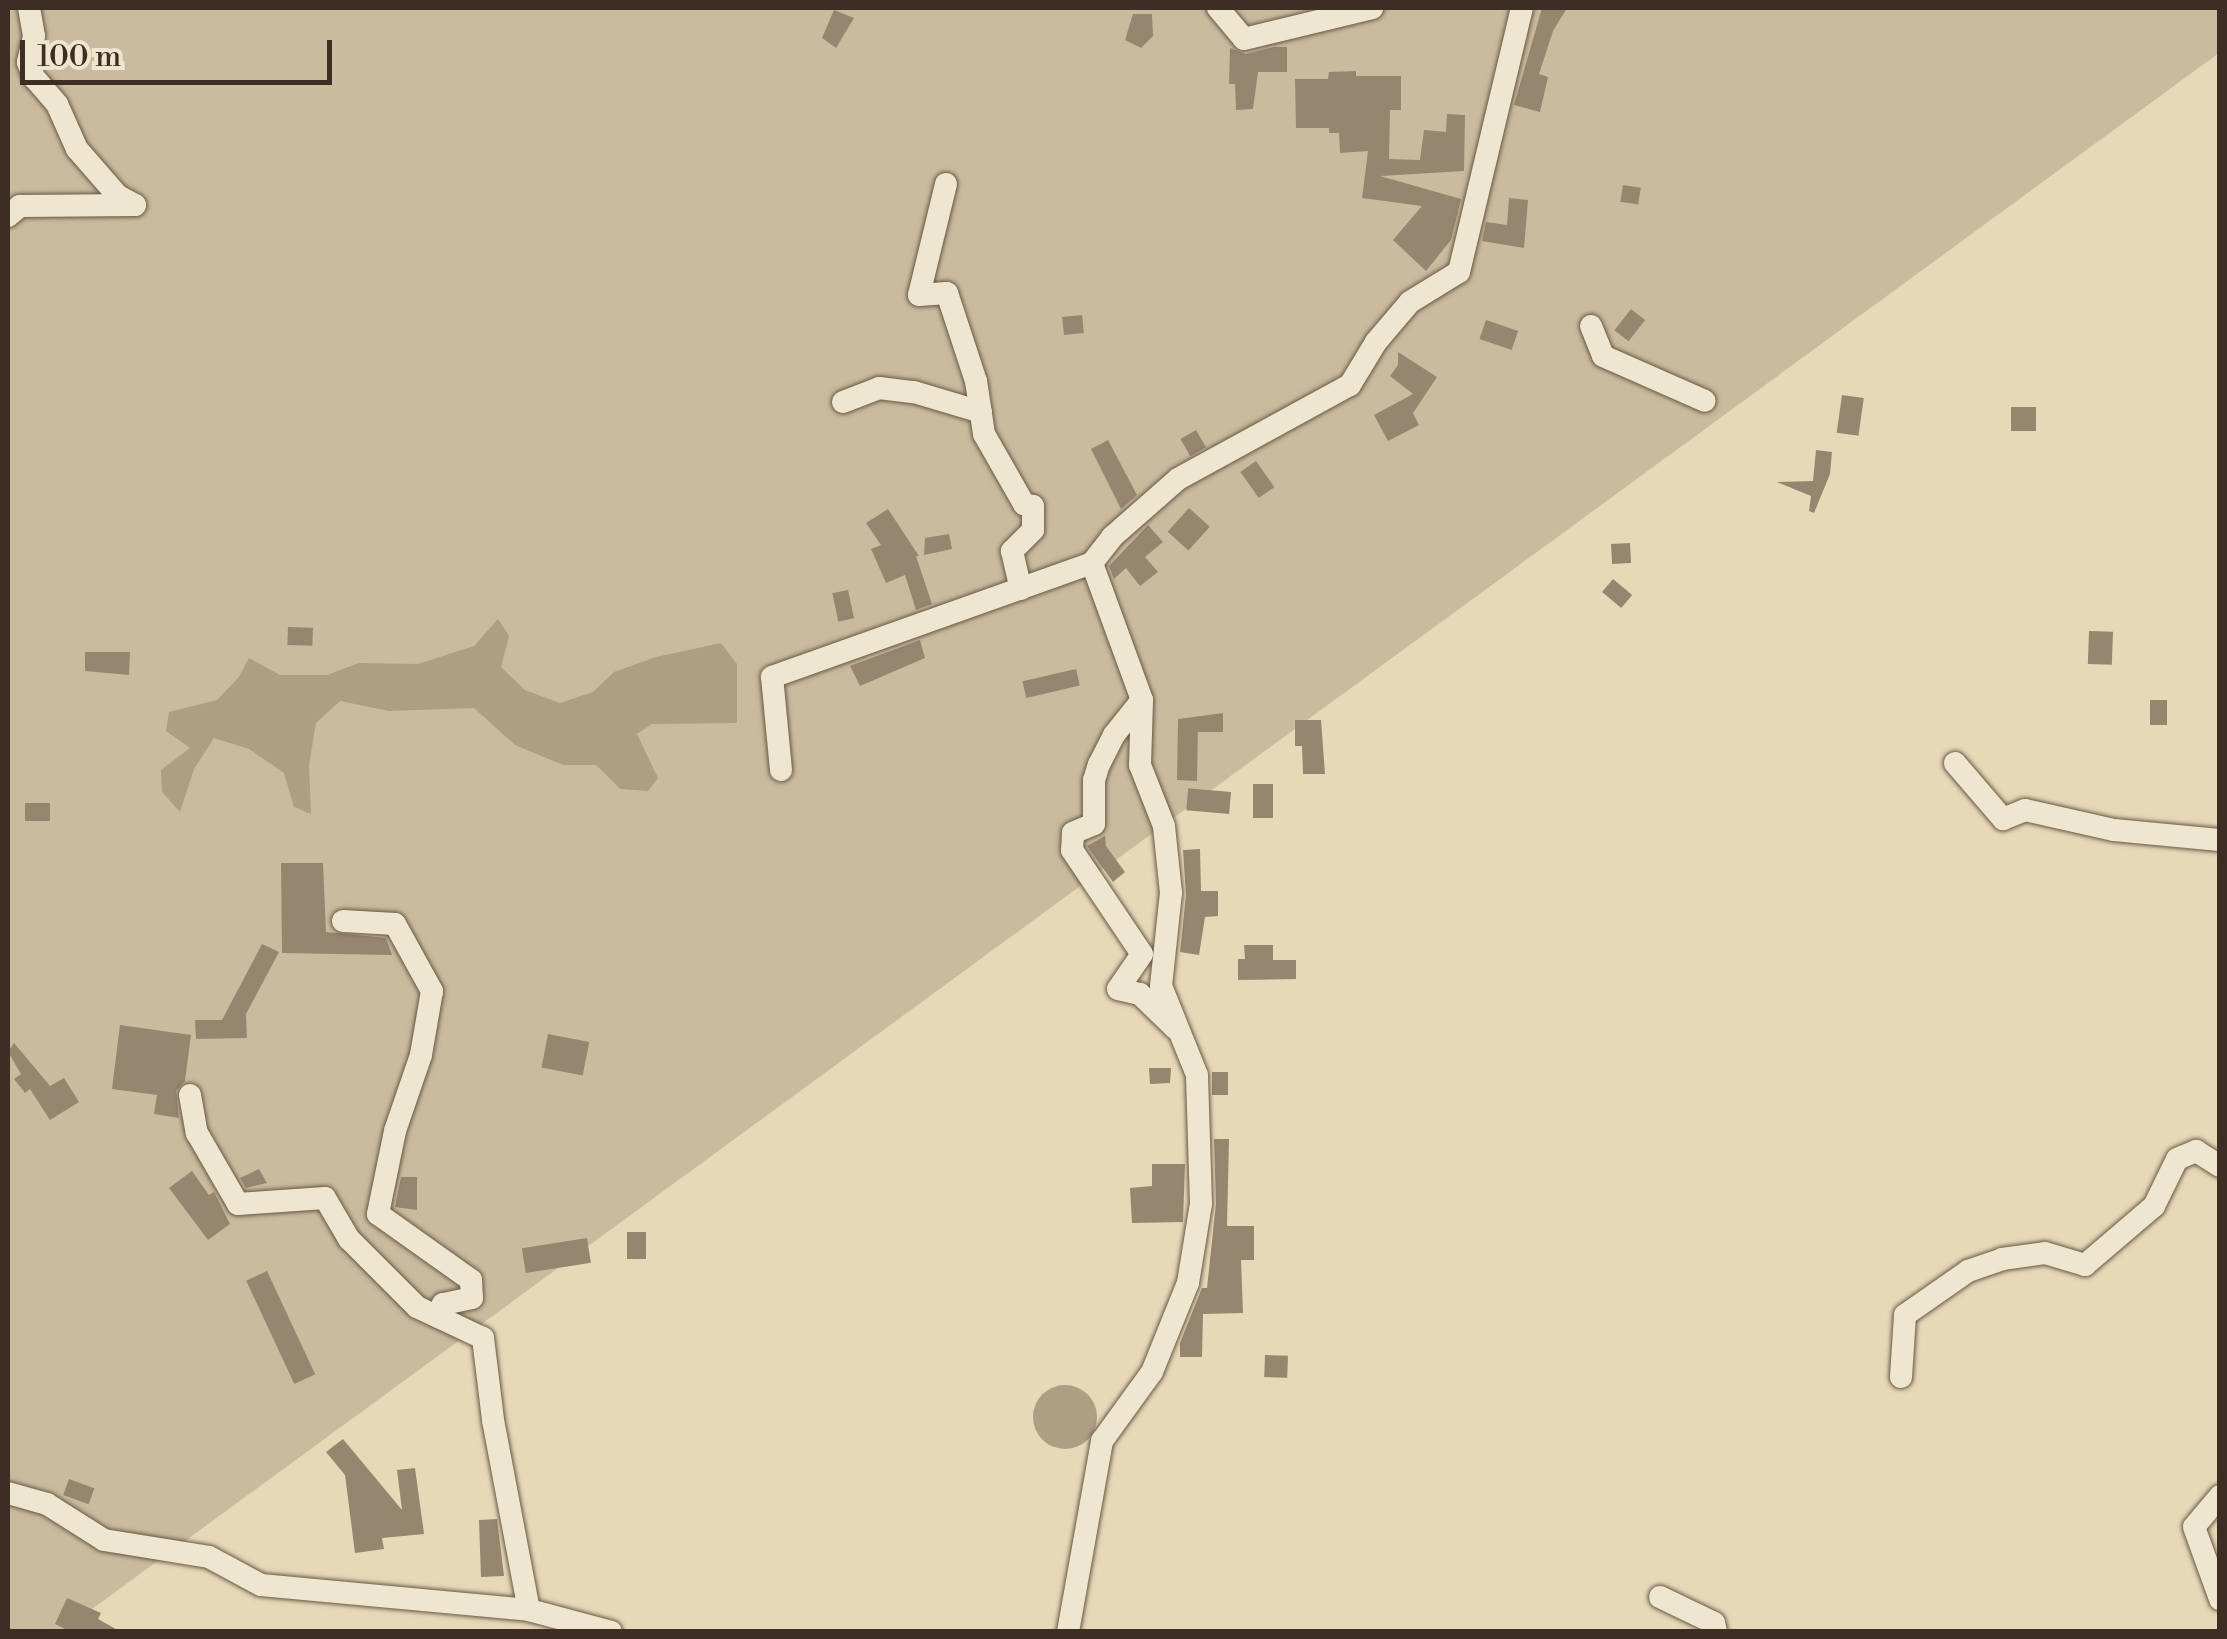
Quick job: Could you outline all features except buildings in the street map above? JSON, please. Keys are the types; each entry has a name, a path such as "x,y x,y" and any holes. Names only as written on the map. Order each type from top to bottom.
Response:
{"street":[{"path":"8,216 20,206 135,205 118,196 77,149 57,104 34,78 28,62 34,36 29,8"},
{"path":"1218,8 1244,39 1372,8"},
{"path":"780,770 772,677 1092,562 1112,537 1178,480 1350,385 1376,342 1410,302 1459,272 1522,8"},
{"path":"946,184 919,295 947,294 976,382 984,434 1024,504 1033,506 1033,530 1012,551 1021,590"},
{"path":"1592,326 1603,356 1705,401"},
{"path":"843,402 879,388 914,392 981,412"},
{"path":"1068,1632 1102,1441 1152,1372 1188,1284 1200,1204 1197,1075 1161,986 1171,893 1164,826 1140,765 1142,700 1092,562"},
{"path":"1142,700 1114,735 1098,764 1094,824 1073,833 1072,850 1142,954 1118,989 1140,994 1181,1034"},
{"path":"1955,763 2003,819 2025,810 2114,830 2220,840"},
{"path":"343,921 396,924 432,991 421,1055 395,1130 378,1214 471,1280 472,1298 443,1304 438,1317"},
{"path":"190,1095 197,1133 238,1204 324,1198 348,1239 417,1307 483,1338 493,1420 529,1610"},
{"path":"1901,1377 1904,1315 1968,1271 2002,1258 2045,1254 2085,1266 2154,1206 2178,1158 2196,1151 2220,1166"},
{"path":"8,1493 47,1504 104,1540 209,1557 261,1585 529,1610 611,1632"},
{"path":"2220,1496 2194,1528 2220,1599"},
{"path":"1660,1597 1714,1623 1716,1632"}],"shaded area":[{"path":"8,8 2219,8 2219,53 62,1631 8,1632"},
{"path":"498,619 509,636 501,667 525,690 560,703 593,692 614,672 656,657 721,643 737,664 737,723 652,724 637,734 658,778 648,791 620,789 596,765 563,765 515,745 474,708 389,711 340,701 316,723 309,765 311,814 294,807 284,773 249,749 214,738 194,769 180,812 162,792 161,770 190,748 166,731 169,712 217,700 239,677 249,658 280,675 327,675 359,663 418,664 474,646"},
{"path":"1065,1385 1087,1395 1097,1417 1087,1439 1065,1449 1043,1439 1033,1417 1043,1395"}]}
